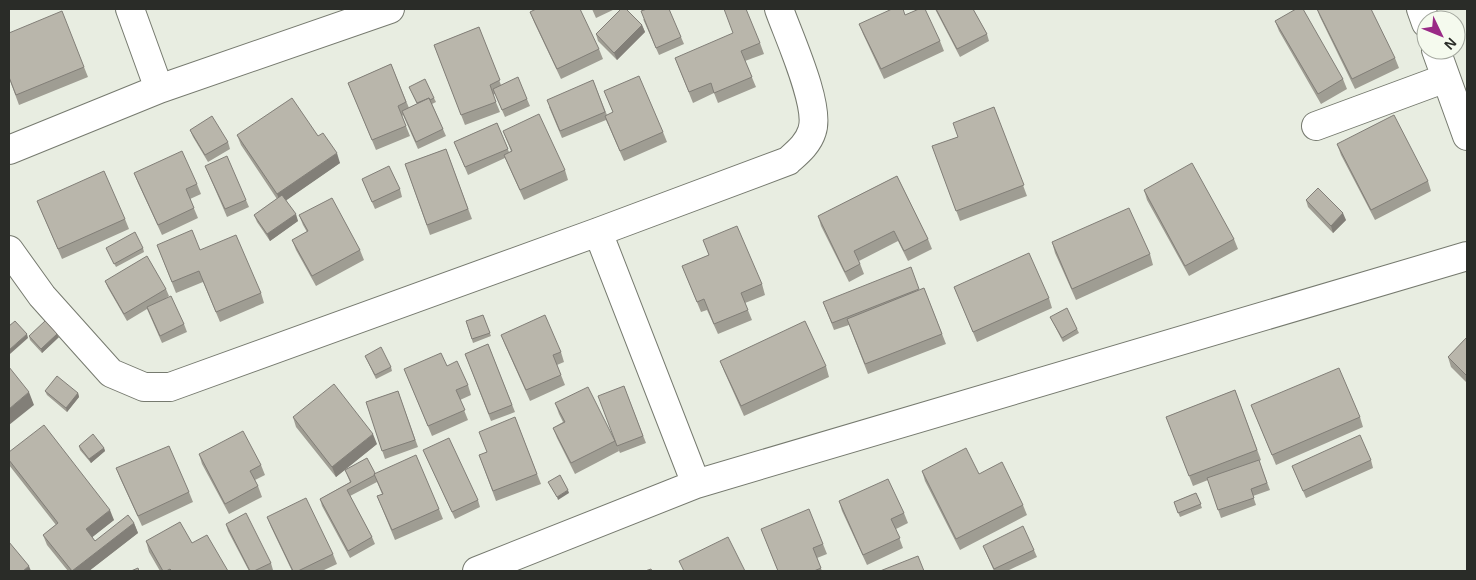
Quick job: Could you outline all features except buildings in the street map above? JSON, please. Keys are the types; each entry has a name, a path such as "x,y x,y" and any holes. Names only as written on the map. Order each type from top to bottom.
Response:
{"street":[{"path":"130,9 158,89"},
{"path":"9,150 158,89 390,9"},
{"path":"9,250 42,296 111,373 144,387 170,387 788,161 804,146 813,130 813,109 779,9"},
{"path":"1440,60 1467,136"},
{"path":"1316,126 1446,78"},
{"path":"598,232 696,484"},
{"path":"477,571 696,484 1467,256"}]}
